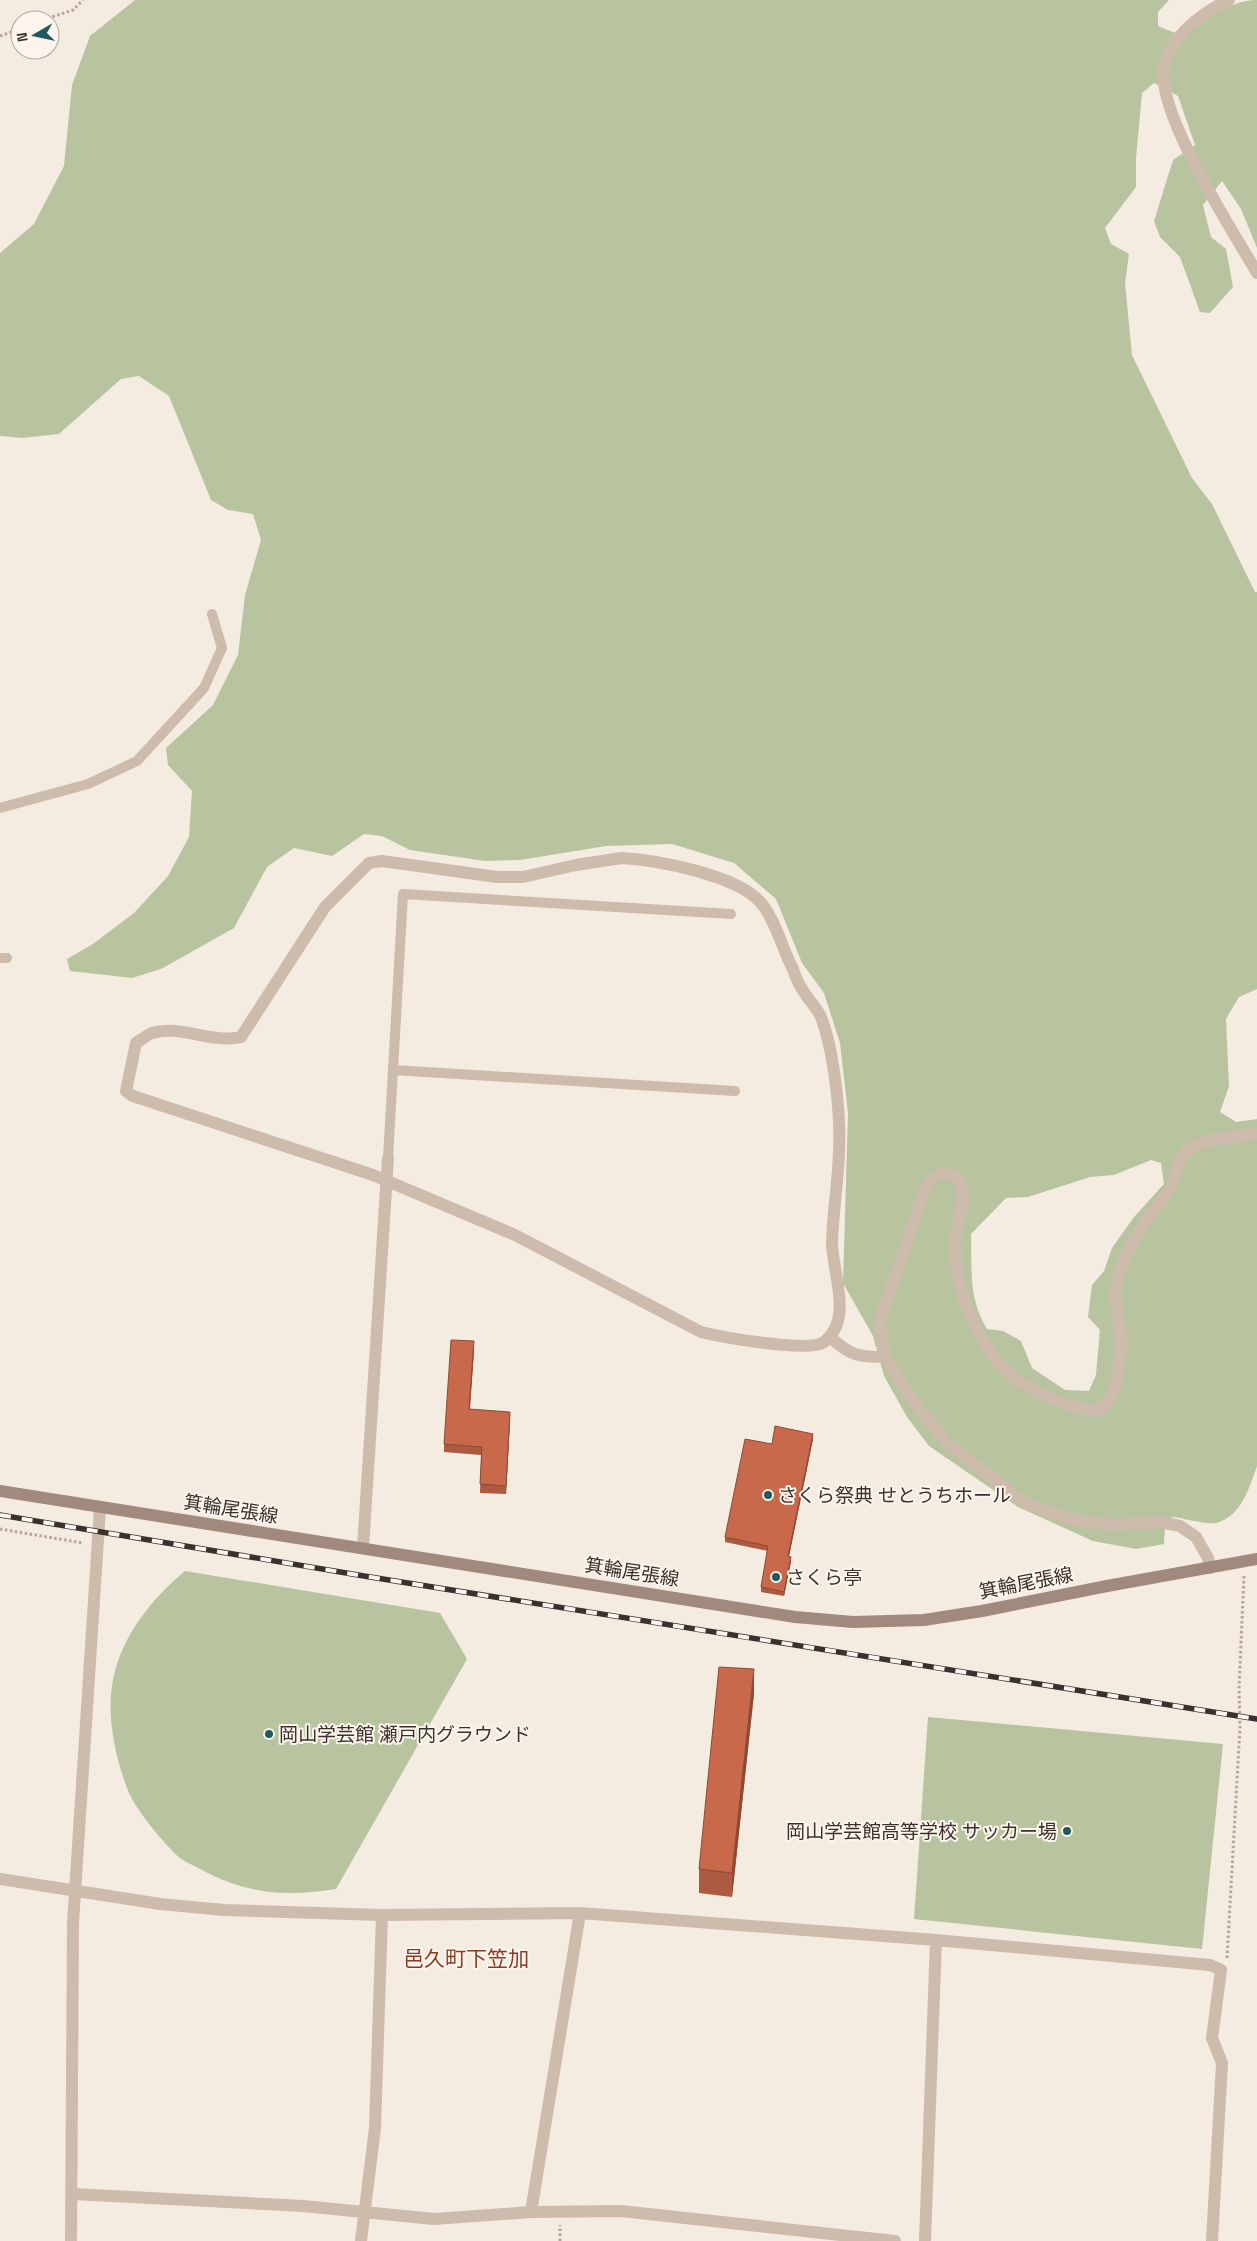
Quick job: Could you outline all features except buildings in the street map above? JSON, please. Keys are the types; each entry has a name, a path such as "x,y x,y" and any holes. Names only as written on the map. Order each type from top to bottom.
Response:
{"main road":[{"name":"箕輪尾張線","path":"0,1492 794,1617 854,1622 924,1620 982,1611 1251,1560"}],"street":[{"path":"1229,0 1190,24 1174,45 1164,66 1165,86 1172,112 1196,167 1257,273"},
{"path":"621,858 643,859 685,868 742,887 761,902 771,918 802,989 816,1006 822,1020 832,1062 839,1150 832,1244 840,1297 838,1322 830,1337 822,1344 803,1346 723,1338 701,1332 515,1235 373,1174 132,1096 126,1091 136,1043 152,1033 168,1031 228,1040 241,1037 326,907 369,863 382,860 497,877 523,877 576,865 621,858"},
{"path":"1210,1568 1208,1558 1196,1537 1180,1526 1160,1522 1114,1525 1069,1520 1022,1501 945,1441 908,1394 886,1357 881,1340 880,1321 926,1186 938,1174 948,1173 956,1177 962,1186 963,1205 956,1237 958,1272 967,1307 978,1332 999,1362 1014,1378 1061,1403 1084,1409 1100,1409 1109,1401 1114,1389 1119,1360 1121,1337 1116,1301 1117,1282 1124,1262 1144,1224 1173,1183 1178,1164 1185,1151 1197,1144 1257,1134"},
{"path":"363,1548 388,1158"},
{"path":"830,1337 847,1352 868,1357 886,1357"},
{"path":"71,2241 73,2194 73,1923 100,1508"},
{"path":"0,1879 160,1904 224,1910 382,1914 580,1913 936,1940 1210,1965 1221,1970 1212,2038 1222,2063 1212,2241"},
{"path":"531,2212 580,1913"},
{"path":"361,2241 375,2128 382,1914"},
{"path":"925,2241 936,1940"},
{"path":"73,2194 303,2206 434,2219 531,2212 621,2211 895,2241"}],"lane":[{"path":"0,808 88,784 137,761 204,688 222,648 212,614"},
{"path":"388,1158 403,894 731,914"},
{"path":"393,1070 735,1091"}],"path":[{"path":"60,14 73,10 83,0"},
{"path":"0,1529 98,1546"},
{"path":"1221,1970 1228,1956 1240,1727 1239,1689 1251,1560"}],"green space":[{"path":"135,0 1169,0 1158,12 1158,26 1185,37 1227,7 1237,3 1257,0 1257,248 1241,209 1222,181 1203,205 1211,237 1226,249 1233,287 1210,313 1200,312 1180,257 1160,237 1154,221 1173,160 1195,145 1178,96 1154,83 1142,93 1136,158 1136,187 1105,228 1111,244 1129,254 1125,283 1132,355 1192,478 1212,504 1255,592 1257,592 1257,989 1239,997 1226,1019 1229,1086 1220,1112 1236,1122 1257,1119 1257,1466 1243,1500 1232,1514 1216,1523 1173,1517 1165,1524 1164,1544 1136,1549 1093,1541 1018,1507 929,1446 907,1417 884,1376 873,1336 843,1283 848,1113 840,1043 824,993 802,963 776,899 734,863 672,844 606,846 520,860 485,861 410,850 382,836 364,834 332,856 294,848 267,867 234,928 161,969 132,978 70,971 67,959 93,944 134,913 168,876 189,837 192,791 168,765 166,748 213,705 238,655 245,595 261,540 253,514 228,510 211,500 169,396 139,376 121,379 59,434 22,438 0,436 0,253 34,224 64,166 72,85 90,36","holes":["1151,1160 1161,1163 1164,1184 1134,1217 1112,1248 1104,1271 1092,1285 1088,1317 1100,1330 1096,1375 1089,1391 1065,1390 1032,1368 1021,1341 1003,1331 987,1329 974,1295 971,1271 971,1234 1006,1198 1028,1197 1090,1177 1114,1175"]},
{"name":"岡山学芸館 瀬戸内グラウンド","path":"185,1571 440,1613 467,1659 336,1889 282,1893 233,1884 217,1877 180,1858 150,1825 127,1788 115,1749 111,1721 111,1693 117,1664 131,1634 150,1606"},
{"name":"岡山学芸館高等学校 サッカー場","path":"928,1717 1223,1744 1202,1949 914,1919"}],"railway":[{"path":"0,1515 364,1576 1257,1719"}],"place":[{"name":"さくら祭典 せとうちホール","path":"768,1495"},
{"name":"さくら亭","path":"776,1577"},
{"name":"岡山学芸館 瀬戸内グラウンド","path":"269,1734"},
{"name":"岡山学芸館高等学校 サッカー場","path":"1067,1831"}],"district":[{"name":"邑久町下笠加","path":"466,1958"}]}
